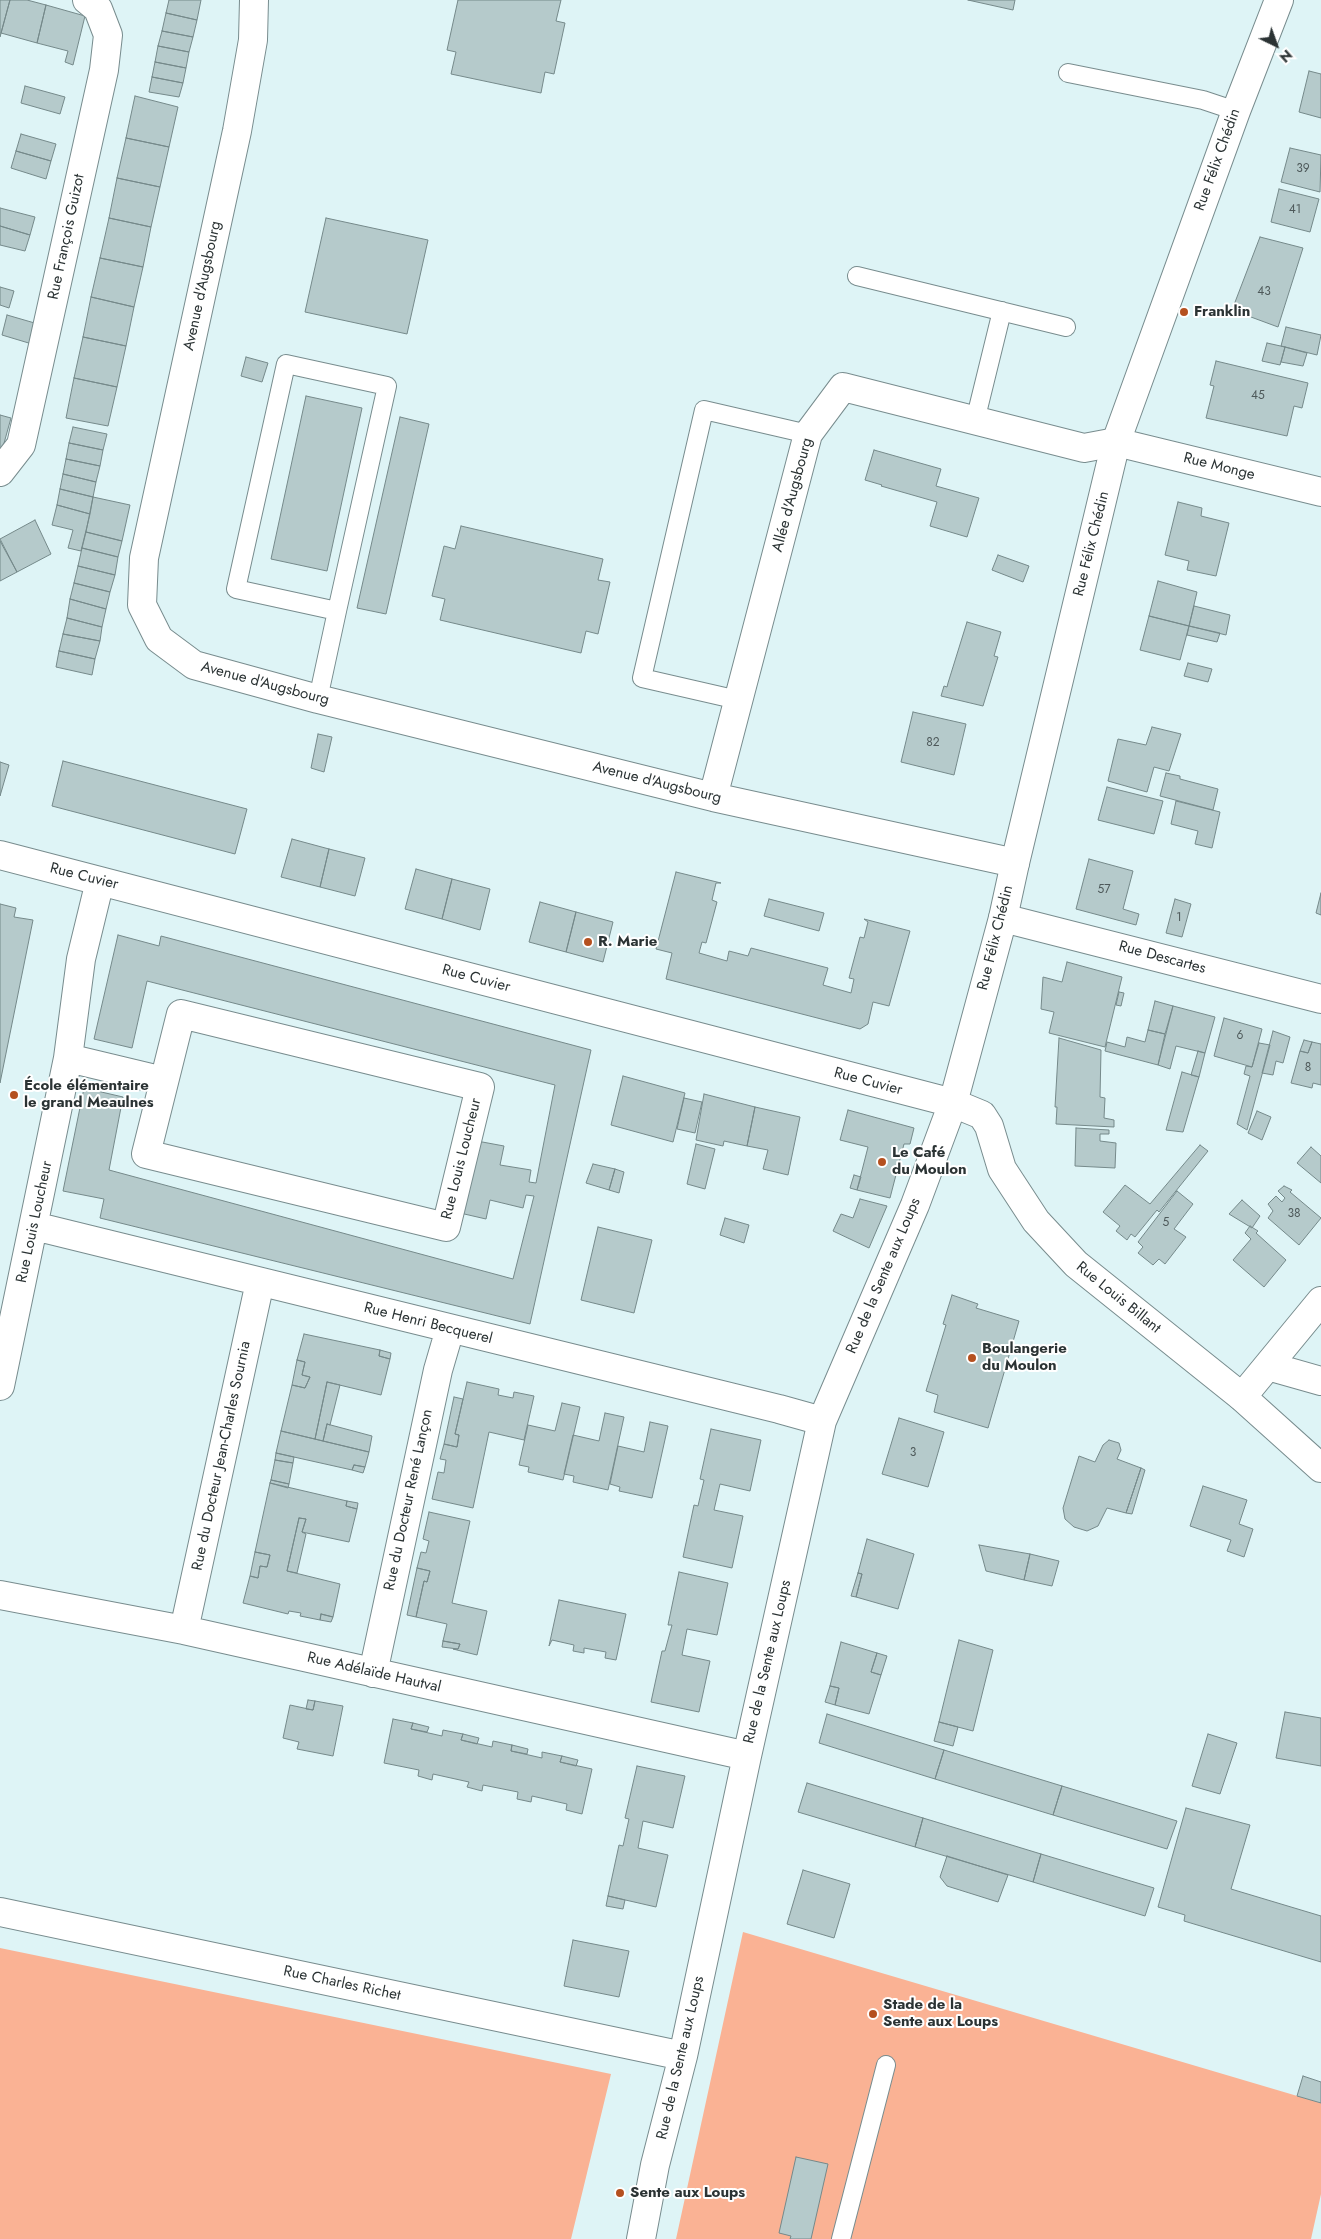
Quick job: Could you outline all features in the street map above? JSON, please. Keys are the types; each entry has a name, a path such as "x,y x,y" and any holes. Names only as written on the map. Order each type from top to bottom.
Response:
{"street":[{"name":"Rue François Guizot","path":"0,472 21,444 104,70 108,35 98,9 87,0"},
{"name":"Avenue d'Augsbourg","path":"254,0 253,40 238,122 144,558 142,605 160,638 194,665 318,699 713,797 1014,863"},
{"name":"Rue Félix Chédin","path":"953,1104 1003,918 1014,863 1116,442 1236,111 1279,0"},
{"name":"Allée d'Augsbourg","path":"713,797 808,434 843,387 1084,448 1116,442"},
{"name":"Rue Monge","path":"1116,442 1321,492"},
{"name":"Rue Cuvier","path":"0,855 953,1104"},
{"name":"Rue Louis Loucheur","path":"0,1386 68,1058 81,959 100,881"},
{"name":"Rue Descartes","path":"1003,918 1321,999"},
{"name":"Rue Louis Loucheur","path":"181,1014 480,1087 446,1227 146,1154 164,1081 181,1014"},
{"path":"68,1058 164,1081"},
{"name":"Rue Louis Billant","path":"953,1104 982,1115 989,1126 1002,1169 1036,1221 1076,1264 1242,1397 1321,1468"},
{"name":"Rue de la Sente aux Loups","path":"641,2239 655,2165 683,2056 747,1756 822,1422 915,1205 953,1104"},
{"name":"Rue Henri Becquerel","path":"34,1226 779,1409 822,1422"},
{"name":"Rue du Docteur Jean-Charles Sournia","path":"184,1630 260,1282"},
{"path":"1242,1397 1321,1301"},
{"name":"Rue du Docteur René Lançon","path":"372,1673 438,1370 450,1329"},
{"path":"1268,1366 1321,1381"},
{"name":"Rue Adélaïde Hautval","path":"0,1595 184,1630 747,1756"},
{"name":"Rue Charles Richet","path":"0,1912 683,2056"}],"lane":[{"path":"1068,72 1203,100 1236,111"},
{"path":"857,276 1066,327"},
{"path":"975,421 1002,312"},
{"path":"318,699 387,386 286,364 236,589 337,611"},
{"path":"738,700 642,678 704,410 808,434"},
{"path":"840,2239 886,2065"}],"shaded area":[{"name":"Stade de la Sente aux Loups","path":"743,1932 1321,2103 1321,2194 1311,2239 676,2239"},
{"path":"0,1948 611,2074 571,2239 0,2239"}],"building":[{"path":"0,0 10,0 0,37"},
{"path":"10,0 27,0 46,5 37,43 1,33"},
{"path":"169,0 201,0 197,20 166,13"},
{"path":"458,0 561,0 556,21 565,23 554,74 545,72 541,93 451,74 456,52 447,50"},
{"path":"968,0 1015,0 1013,10"},
{"path":"46,5 85,16 73,65 65,62 68,51 37,43"},
{"path":"166,13 197,20 193,37 162,31"},
{"path":"162,31 193,37 189,52 158,46"},
{"path":"158,46 189,52 186,68 155,62"},
{"path":"155,62 186,68 183,83 152,77"},
{"path":"1309,71 1321,74 1321,118 1299,112"},
{"path":"152,77 183,83 179,97 149,92"},
{"path":"25,86 65,97 60,114 21,103"},
{"path":"135,96 178,107 169,147 126,138"},
{"path":"21,134 56,144 51,161 16,151"},
{"path":"126,138 169,147 160,187 117,178"},
{"path":"1290,148 1321,155 1320,192 1281,182"},
{"path":"16,151 51,161 46,179 11,168"},
{"path":"117,178 160,187 151,227 109,218"},
{"path":"1279,189 1319,199 1310,232 1271,222"},
{"path":"0,208 35,217 30,235 0,226"},
{"path":"109,218 151,227 143,267 100,258"},
{"path":"326,218 428,240 407,334 305,312"},
{"path":"0,226 30,235 25,251 0,245"},
{"path":"1260,237 1303,248 1278,327 1232,310"},
{"path":"100,258 143,267 134,307 91,297"},
{"path":"0,287 14,291 9,308 0,305"},
{"path":"91,297 134,307 126,346 83,337"},
{"path":"7,315 38,324 32,344 2,335"},
{"path":"1286,327 1321,335 1317,355 1281,346"},
{"path":"83,337 126,346 117,387 74,378"},
{"path":"1267,343 1285,347 1280,365 1262,361"},
{"path":"1285,347 1307,353 1303,366 1281,362"},
{"path":"246,357 268,363 262,382 241,376"},
{"path":"1216,361 1308,383 1302,408 1294,406 1287,436 1206,418 1214,386 1210,385"},
{"path":"74,378 117,387 108,426 66,418"},
{"path":"306,396 362,408 327,571 271,559"},
{"path":"0,415 11,418 1,454 0,454"},
{"path":"400,417 429,424 386,614 357,608"},
{"path":"73,427 107,434 103,450 69,443"},
{"path":"69,443 103,450 100,466 66,459"},
{"path":"874,450 941,469 936,486 979,498 967,537 930,526 937,502 865,480"},
{"path":"66,459 100,466 96,482 63,474"},
{"path":"63,474 96,482 93,497 60,489"},
{"path":"60,489 93,497 90,514 57,505"},
{"path":"93,497 130,505 122,541 86,532"},
{"path":"1178,502 1202,508 1201,516 1229,523 1216,576 1187,570 1189,561 1165,555"},
{"path":"57,505 90,514 81,551 68,548 73,530 52,525"},
{"path":"35,520 51,554 17,572 0,539"},
{"path":"461,526 603,559 598,580 610,582 598,634 586,631 581,653 440,620 445,599 432,596 444,546 455,549"},
{"path":"86,532 122,541 118,557 82,548"},
{"path":"0,541 17,572 0,581"},
{"path":"82,548 118,557 115,575 78,566"},
{"path":"998,555 1029,566 1023,582 992,570"},
{"path":"78,566 115,575 110,592 74,583"},
{"path":"1158,581 1197,592 1189,626 1149,616"},
{"path":"74,583 110,592 106,609 70,599"},
{"path":"70,599 106,609 102,627 67,618"},
{"path":"1194,606 1230,615 1226,635 1189,626"},
{"path":"1149,616 1189,626 1180,660 1140,650"},
{"path":"67,618 102,627 100,641 63,634"},
{"path":"967,622 1001,632 994,656 998,657 983,706 941,696 944,686 947,687"},
{"path":"1189,626 1220,633 1217,642 1187,635"},
{"path":"63,634 100,641 95,659 59,651"},
{"path":"59,651 95,659 92,675 56,667"},
{"path":"1188,663 1212,669 1208,682 1184,676"},
{"path":"913,712 966,724 954,775 901,762"},
{"path":"1152,727 1181,734 1169,771 1154,767 1147,792 1108,781 1118,739 1146,745"},
{"path":"318,734 332,737 324,772 311,768"},
{"path":"63,761 247,809 235,854 52,806"},
{"path":"0,762 9,765 0,796"},
{"path":"1166,773 1180,776 1180,779 1218,789 1213,810 1160,796"},
{"path":"1107,787 1163,801 1154,834 1098,820"},
{"path":"1176,801 1220,812 1212,848 1195,844 1198,831 1171,824"},
{"path":"292,839 329,849 320,887 281,877"},
{"path":"329,849 365,858 355,896 320,887"},
{"path":"1089,859 1133,871 1123,909 1139,914 1136,925 1076,909"},
{"path":"416,869 452,879 442,919 405,909"},
{"path":"676,872 721,883 716,883 712,900 717,902 706,943 702,942 699,953 727,961 729,951 748,956 751,948 828,968 823,985 851,993 854,979 849,978 860,937 864,938 868,922 864,919 910,931 889,1006 873,1002 868,1024 860,1029 666,979 672,953 656,949"},
{"path":"452,879 490,889 480,930 442,919"},
{"path":"1321,893 1321,915 1316,913"},
{"path":"769,899 824,913 819,931 764,916"},
{"path":"1175,899 1191,904 1182,937 1166,933"},
{"path":"540,902 576,912 566,952 529,942"},
{"path":"0,904 16,908 14,917 33,920 0,1083"},
{"path":"576,912 613,922 603,962 566,952"},
{"path":"118,935 159,946 161,936 591,1050 530,1324 100,1218 104,1199 63,1191 84,1088 123,1097 109,1170 513,1279 534,1196 526,1195 523,1208 490,1200 486,1219 460,1213 477,1141 504,1146 500,1165 531,1170 529,1182 536,1183 555,1085 147,981 132,1048 94,1039"},
{"path":"1067,962 1122,977 1105,1047 1049,1033 1054,1012 1041,1009 1043,977 1062,982"},
{"path":"1119,992 1124,993 1121,1006 1116,1005"},
{"path":"1155,1001 1173,1006 1165,1034 1148,1030"},
{"path":"1173,1006 1215,1017 1205,1053 1176,1046 1170,1069 1158,1065"},
{"path":"1224,1018 1262,1029 1252,1067 1214,1056"},
{"path":"1148,1030 1165,1034 1158,1065 1105,1051 1107,1042 1125,1047 1127,1037 1145,1042"},
{"path":"1273,1031 1290,1037 1283,1063 1276,1061 1273,1075 1262,1073"},
{"path":"1059,1038 1101,1050 1100,1097 1105,1098 1104,1118 1114,1120 1114,1127 1056,1124 1057,1107 1055,1107"},
{"path":"1304,1040 1312,1042 1308,1053 1300,1051"},
{"path":"1312,1042 1321,1044 1321,1085 1313,1083 1312,1088 1291,1083 1300,1051 1308,1053"},
{"path":"1259,1043 1270,1045 1247,1130 1237,1124 1250,1076 1244,1074 1246,1066 1252,1067"},
{"path":"1198,1051 1205,1053 1199,1077 1191,1075"},
{"path":"1182,1072 1199,1077 1183,1132 1166,1130"},
{"path":"623,1076 685,1093 673,1142 611,1125"},
{"path":"704,1094 755,1107 747,1146 724,1141 723,1146 696,1140"},
{"path":"684,1098 702,1102 695,1133 677,1129"},
{"path":"755,1107 800,1117 788,1175 763,1169 768,1150 747,1146"},
{"name":"Le Café du Moulon","path":"848,1110 914,1128 910,1144 904,1144 890,1198 857,1190 868,1147 840,1140"},
{"path":"1257,1111 1271,1117 1262,1140 1248,1133"},
{"path":"1076,1128 1109,1130 1109,1134 1100,1134 1100,1141 1116,1143 1115,1168 1075,1166"},
{"path":"696,1144 715,1149 705,1189 687,1184"},
{"path":"1200,1145 1208,1151 1159,1212 1157,1210 1135,1237 1131,1234 1127,1240 1116,1231 1120,1226 1103,1212 1125,1185 1150,1204"},
{"path":"1311,1147 1321,1156 1321,1183 1297,1163"},
{"path":"593,1164 615,1169 609,1190 586,1183"},
{"path":"615,1169 624,1172 619,1193 609,1190"},
{"path":"854,1175 861,1177 857,1190 850,1188"},
{"path":"1284,1186 1292,1190 1290,1192 1321,1218 1299,1245 1268,1218 1273,1211 1268,1204 1276,1196 1282,1202 1285,1198 1278,1191"},
{"path":"1177,1191 1193,1204 1174,1229 1186,1237 1165,1264 1159,1259 1153,1265 1138,1253 1143,1247 1138,1242"},
{"path":"860,1199 887,1206 869,1248 833,1231 841,1214 853,1218"},
{"path":"1242,1200 1260,1216 1252,1228 1229,1214"},
{"path":"725,1218 749,1225 744,1243 720,1235"},
{"path":"1250,1226 1258,1231 1256,1233 1286,1260 1264,1287 1233,1260 1251,1239 1245,1233"},
{"path":"598,1227 652,1240 634,1313 581,1300"},
{"name":"Boulangerie du Moulon","path":"952,1295 978,1304 976,1308 1019,1321 988,1428 934,1412 938,1395 926,1391 946,1325 943,1324"},
{"path":"304,1334 380,1350 379,1356 390,1359 381,1395 327,1382 315,1439 281,1431 292,1385 305,1388 310,1377 302,1375 305,1362 297,1360"},
{"path":"380,1350 391,1353 390,1359 379,1356"},
{"path":"297,1360 305,1362 302,1375 310,1377 305,1388 292,1385"},
{"path":"327,1382 340,1385 330,1425 327,1424 323,1441 315,1439"},
{"path":"467,1382 499,1389 498,1395 513,1398 514,1392 534,1396 524,1440 489,1432 473,1508 432,1499 438,1472 444,1473 446,1460 440,1459 444,1444 457,1447 459,1435 455,1434"},
{"path":"454,1397 463,1399 455,1434 459,1435 457,1447 444,1444"},
{"path":"562,1403 580,1407 563,1480 528,1472 529,1467 519,1465 528,1425 555,1431"},
{"path":"605,1413 624,1417 608,1490 573,1482 574,1476 564,1474 573,1435 599,1441"},
{"path":"899,1418 944,1432 928,1487 882,1474"},
{"path":"650,1422 668,1426 652,1498 619,1491 620,1487 610,1484 618,1446 644,1452"},
{"path":"327,1424 372,1436 369,1452 323,1441"},
{"path":"711,1429 761,1440 750,1491 720,1484 714,1510 743,1516 732,1568 683,1557 694,1505 698,1506 704,1480 700,1479"},
{"path":"281,1431 369,1452 365,1467 354,1465 352,1470 276,1453"},
{"path":"1109,1440 1119,1443 1121,1450 1117,1459 1141,1468 1126,1513 1107,1508 1098,1526 1087,1531 1074,1527 1065,1519 1063,1508 1079,1456 1095,1462 1103,1445"},
{"path":"276,1453 294,1457 293,1463 275,1460"},
{"path":"275,1460 293,1463 289,1484 271,1480"},
{"path":"354,1465 365,1467 363,1473 352,1470"},
{"path":"1141,1468 1145,1470 1132,1514 1126,1513"},
{"path":"271,1480 289,1484 288,1488 270,1483"},
{"path":"270,1483 347,1501 346,1506 357,1509 349,1542 302,1532 306,1519 299,1518 287,1571 340,1584 333,1617 321,1614 320,1620 300,1616 301,1613 289,1611 288,1614 243,1603 250,1576 258,1578 260,1566 267,1567 270,1555 255,1552"},
{"path":"1203,1486 1247,1500 1239,1524 1253,1529 1244,1557 1227,1551 1231,1540 1190,1526"},
{"path":"347,1501 358,1503 357,1509 346,1506"},
{"path":"429,1512 470,1521 452,1603 487,1611 477,1655 453,1649 458,1649 460,1644 443,1641 447,1624 416,1617 424,1581 427,1582 430,1571 417,1568 421,1552 426,1553 429,1541 423,1539"},
{"path":"299,1518 306,1519 302,1532 306,1534 297,1573 287,1571"},
{"path":"867,1539 914,1554 898,1609 856,1597 862,1574 858,1573"},
{"path":"979,1545 1030,1554 1024,1580 986,1571"},
{"path":"255,1552 270,1555 267,1567 260,1566 258,1578 250,1576"},
{"path":"1030,1554 1059,1561 1052,1586 1024,1580"},
{"path":"417,1568 430,1571 427,1582 424,1581 416,1617 407,1615"},
{"path":"679,1572 728,1583 717,1635 687,1629 682,1655 710,1661 699,1712 651,1702 662,1651 665,1651 672,1625 668,1625"},
{"path":"858,1573 862,1574 856,1597 851,1596"},
{"path":"559,1600 626,1614 616,1660 605,1658 606,1652 584,1648 584,1653 573,1651 574,1645 552,1640 549,1646"},
{"path":"321,1614 333,1617 331,1622 320,1620"},
{"path":"959,1640 993,1650 973,1731 939,1722"},
{"path":"443,1641 460,1644 458,1649 442,1647"},
{"path":"841,1642 877,1653 871,1672 881,1675 869,1714 835,1705 839,1688 830,1686"},
{"path":"877,1653 887,1656 881,1675 871,1672"},
{"path":"830,1686 839,1688 835,1705 825,1702"},
{"path":"308,1700 315,1701 313,1710 306,1709"},
{"path":"315,1701 343,1706 333,1756 297,1749 299,1742 283,1738 290,1705 313,1710"},
{"path":"1285,1712 1321,1718 1321,1766 1276,1758"},
{"path":"827,1714 944,1750 935,1779 819,1743"},
{"path":"393,1719 413,1723 411,1729 442,1736 443,1730 463,1734 461,1740 492,1747 493,1741 512,1745 511,1751 542,1758 542,1752 562,1756 560,1762 592,1769 582,1814 566,1810 567,1804 532,1796 531,1802 517,1799 518,1792 483,1785 482,1791 467,1787 469,1782 433,1774 432,1780 418,1776 419,1770 384,1763"},
{"path":"939,1722 958,1727 953,1746 934,1741"},
{"path":"413,1723 429,1727 427,1732 411,1729"},
{"path":"463,1734 479,1738 477,1744 461,1740"},
{"path":"1208,1734 1237,1743 1220,1794 1192,1786"},
{"path":"512,1745 528,1749 527,1754 511,1751"},
{"path":"944,1750 1062,1786 1053,1815 935,1779"},
{"path":"562,1756 578,1760 576,1766 560,1762"},
{"path":"637,1766 685,1776 673,1828 643,1821 638,1848 668,1855 656,1907 608,1896 619,1845 623,1846 629,1819 625,1818"},
{"path":"807,1783 923,1818 915,1847 798,1812"},
{"path":"1062,1786 1177,1821 1167,1849 1053,1815"},
{"path":"1186,1808 1250,1825 1231,1889 1321,1916 1321,1962 1184,1921 1185,1915 1158,1907"},
{"path":"923,1818 1041,1854 1033,1882 915,1847"},
{"path":"1041,1854 1154,1888 1145,1916 1033,1882"},
{"path":"947,1856 1008,1875 998,1902 947,1886 940,1877"},
{"path":"803,1870 850,1884 834,1938 787,1924"},
{"path":"608,1896 625,1900 623,1909 606,1906"},
{"path":"573,1940 629,1951 619,1997 564,1986"},
{"path":"1303,2076 1321,2082 1321,2103 1297,2096"},
{"path":"796,2157 828,2164 811,2239 790,2239 791,2236 779,2233"}],"place":[{"name":"Franklin","path":"1184,312"},
{"name":"R. Marie","path":"588,942"},
{"name":"École élémentaire le grand Meaulnes","path":"14,1095"},
{"name":"Le Café du Moulon","path":"882,1162"},
{"name":"Boulangerie du Moulon","path":"972,1358"},
{"name":"Stade de la Sente aux Loups","path":"873,2014"},
{"name":"Sente aux Loups","path":"620,2193"}]}
